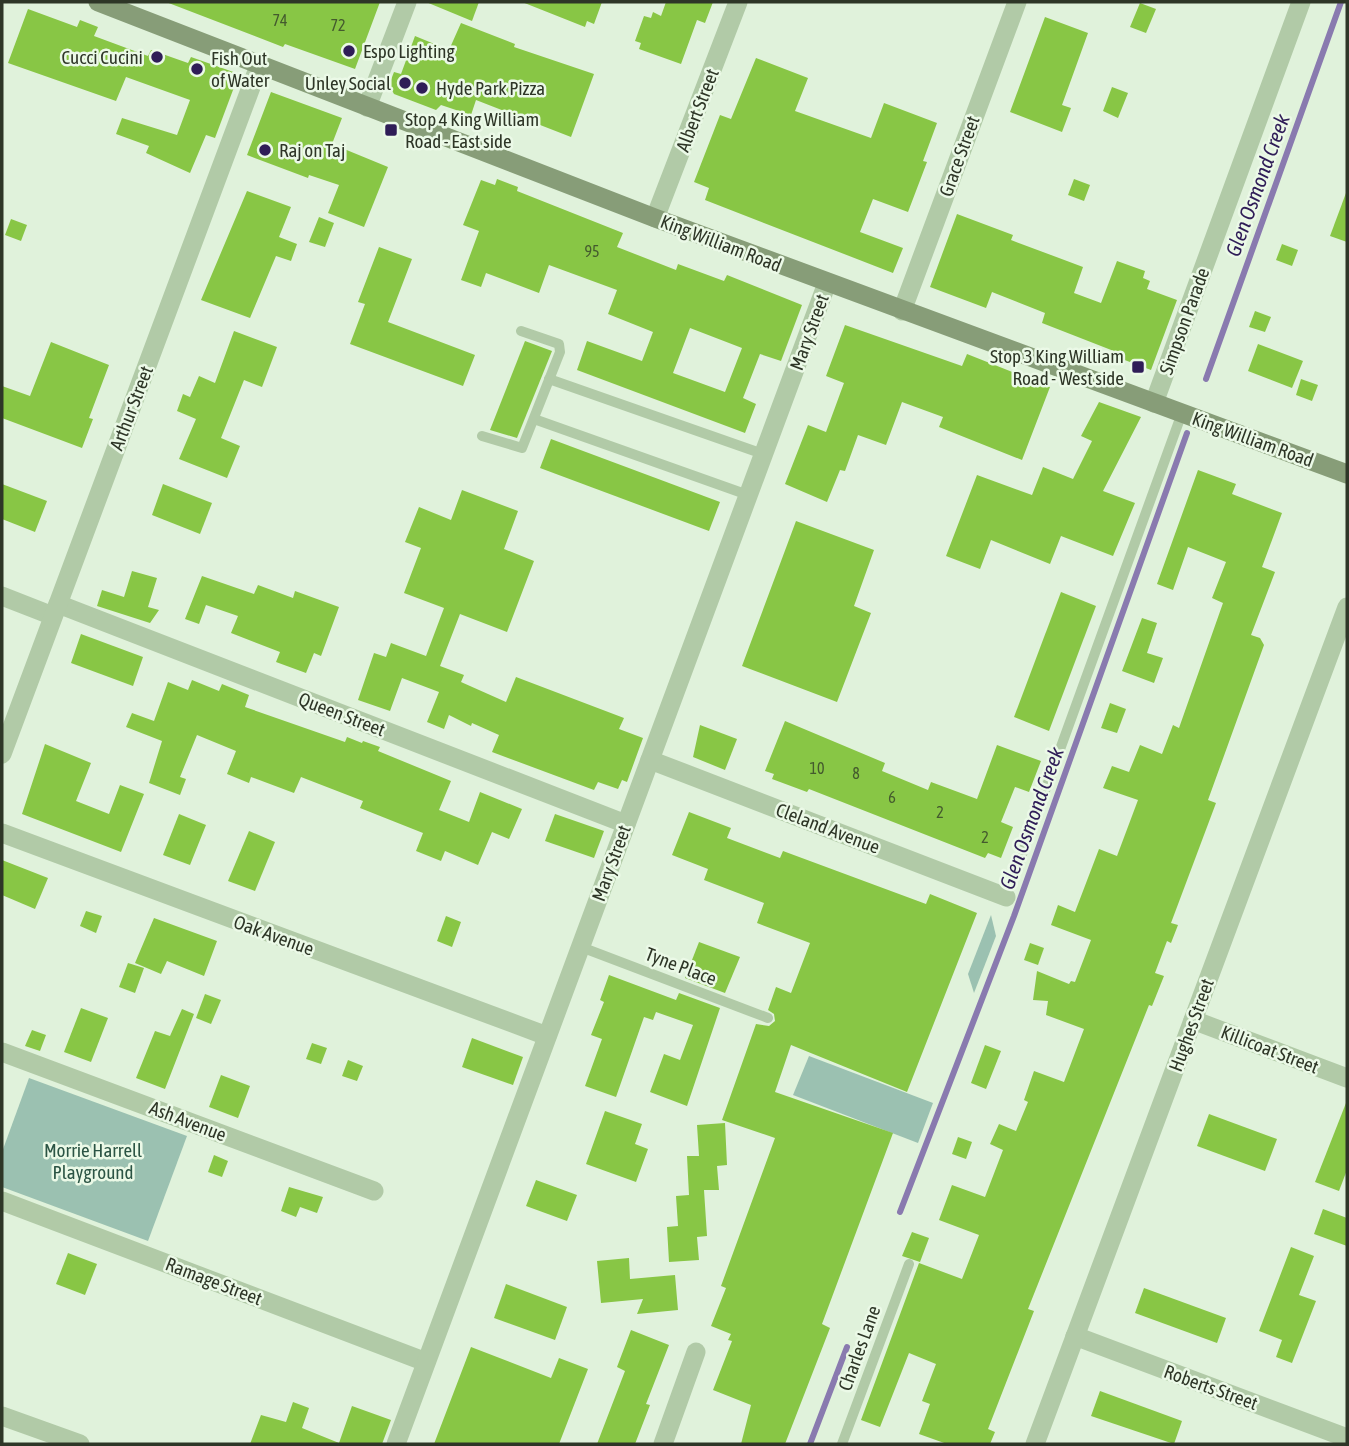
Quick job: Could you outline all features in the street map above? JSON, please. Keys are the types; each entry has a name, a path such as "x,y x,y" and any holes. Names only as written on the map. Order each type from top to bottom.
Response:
{"main road":[{"name":"King William Road","path":"98,2 260,62 367,107 827,283 1347,474"}],"street":[{"path":"367,107 407,2"},
{"name":"Albert Street","path":"655,218 738,2"},
{"name":"Grace Street","path":"902,311 1017,2"},
{"name":"Simpson Parade","path":"1154,403 1301,2"},
{"name":"Arthur Street","path":"2,754 260,62"},
{"name":"Mary Street","path":"396,1444 827,283"},
{"name":"Queen Street","path":"2,596 56,610 626,824"},
{"name":"Hughes Street","path":"1035,1444 1347,607"},
{"name":"Cleland Avenue","path":"650,760 1006,897"},
{"name":"Oak Avenue","path":"2,833 547,1036"},
{"name":"Killicoat Street","path":"1193,1020 1347,1078"},
{"name":"Ash Avenue","path":"2,1052 374,1191"},
{"name":"Ramage Street","path":"2,1201 426,1362"},
{"name":"Roberts Street","path":"1075,1336 1347,1438"},
{"path":"663,1444 696,1352"},
{"path":"2,1416 80,1444"}],"lane":[{"path":"482,436 522,448 549,379 561,346 521,331"},
{"path":"549,379 763,454"},
{"path":"1017,868 1182,413"},
{"path":"534,419 748,495"},
{"name":"Tyne Place","path":"580,947 768,1018"},
{"name":"Charles Lane","path":"842,1444 909,1264"}],"green space":[{"path":"991,915 996,936 974,993 968,974"},
{"path":"809,1056 933,1103 918,1143 793,1095"},
{"name":"Morrie Harrell Playground","path":"29,1078 187,1136 148,1241 2,1187 2,1152"}],"building":[{"path":"166,2 380,2 355,69 285,44 283,47"},
{"path":"426,2 479,2 472,21"},
{"path":"522,2 602,2 594,24 587,21 585,27"},
{"path":"666,2 713,2 705,23 697,20 681,64 639,49 641,43 635,41 644,16 651,18 653,12 661,16"},
{"path":"1140,3 1156,9 1146,33 1130,27"},
{"path":"28,9 77,27 80,20 98,27 94,36 148,56 151,50 188,63 191,57 239,74 215,138 206,135 190,173 146,153 149,146 116,134 122,118 177,135 190,100 126,77 116,101 8,63"},
{"path":"1045,17 1088,33 1062,105 1071,108 1062,132 1010,112"},
{"path":"461,23 515,44 514,47 594,74 571,137 476,100 471,115 441,105 436,110 394,94 389,85 394,72 401,74 415,36 449,50"},
{"path":"756,58 808,78 795,111 871,138 884,103 937,123 923,161 927,162 908,212 873,199 860,232 903,248 893,273 705,200 709,188 694,182 720,115 731,119"},
{"path":"1112,87 1128,93 1118,118 1103,111"},
{"path":"271,92 342,118 332,144 388,167 364,227 328,213 339,185 309,175 308,178 247,155"},
{"path":"497,179 518,187 517,191 623,233 617,247 676,270 678,264 724,281 727,275 802,305 781,361 760,354 743,398 756,404 745,433 577,370 587,341 642,361 653,332 608,314 617,290 549,265 539,293 486,273 481,287 461,280 479,231 463,225 481,180 495,185","holes":["690,328 742,348 725,392 673,373"]},
{"path":"1074,179 1090,185 1084,201 1068,195"},
{"path":"247,191 291,207 279,237 297,244 291,261 276,256 250,318 201,300"},
{"path":"1347,193 1347,242 1330,236"},
{"path":"957,214 1013,235 1011,240 1083,267 1074,293 1101,303 1117,261 1145,271 1143,278 1150,281 1147,289 1177,300 1151,370 1122,359 1124,355 1042,323 1045,313 992,292 986,308 930,287"},
{"path":"319,217 334,223 325,247 309,242"},
{"path":"11,219 27,225 21,241 5,235"},
{"path":"1282,244 1298,250 1292,266 1276,260"},
{"path":"379,247 412,259 388,322 475,355 463,386 350,344 365,304 358,302"},
{"path":"1255,311 1271,317 1265,332 1249,327"},
{"path":"845,325 962,366 967,354 1050,387 1022,460 939,427 943,417 902,402 886,445 858,435 845,471 840,470 827,502 785,484 808,425 826,432 844,383 826,376"},
{"path":"234,331 277,347 262,387 244,380 221,438 240,446 227,478 179,459 196,419 177,411 183,394 190,397 199,376 215,383"},
{"path":"525,341 552,351 517,438 490,430"},
{"path":"51,342 109,365 89,418 93,419 82,448 2,418 2,386 30,396"},
{"path":"1258,344 1303,361 1292,388 1248,371"},
{"path":"1301,379 1318,385 1312,401 1296,395"},
{"path":"1099,402 1141,417 1103,491 1135,503 1113,556 1061,536 1050,564 991,540 980,569 946,556 977,475 1032,495 1043,467 1073,479 1092,441 1081,436"},
{"path":"551,439 720,502 709,531 540,468"},
{"path":"1198,470 1236,484 1232,494 1282,513 1262,567 1275,572 1251,635 1260,638 1264,645 1208,800 1216,803 1171,923 1178,925 1171,943 1167,941 1155,973 1164,976 1152,1006 1149,1005 1028,1309 1034,1311 988,1429 995,1432 990,1444 947,1444 919,1434 930,1404 922,1401 936,1364 909,1353 880,1427 861,1420 919,1263 962,1279 979,1235 939,1220 952,1185 985,1197 1003,1150 990,1144 999,1124 1016,1131 1028,1102 1024,1100 1034,1071 1064,1082 1084,1029 1046,1015 1048,1001 1033,1000 1037,971 1069,984 1071,981 1075,982 1091,940 1051,925 1058,905 1075,912 1099,849 1117,856 1138,800 1103,788 1112,766 1129,772 1140,745 1162,754 1173,725 1179,728 1223,603 1212,598 1226,562 1188,547 1173,590 1157,584"},
{"path":"2,484 47,501 35,532 2,519"},
{"path":"163,484 212,503 200,534 152,515"},
{"path":"462,490 518,511 504,549 534,561 507,632 460,614 440,666 464,675 461,682 506,702 516,677 624,718 619,729 643,738 627,782 622,780 618,789 598,782 594,790 492,752 499,735 472,723 471,726 449,715 444,729 427,722 439,692 402,678 390,711 358,700 374,653 386,657 391,643 426,656 444,608 404,593 421,548 405,542 419,507 451,520"},
{"path":"796,521 874,550 854,606 871,613 837,702 742,666"},
{"path":"132,571 157,578 148,607 159,610 150,623 97,606 102,590 124,597"},
{"path":"202,576 254,594 258,585 293,598 295,591 339,607 321,656 314,653 306,673 276,662 280,652 231,633 238,616 206,605 199,624 185,619"},
{"path":"1061,592 1096,606 1049,731 1014,717"},
{"path":"1142,618 1157,623 1147,653 1163,658 1154,683 1122,671"},
{"path":"81,634 143,657 133,686 71,663"},
{"path":"192,680 219,691 222,684 249,695 245,707 345,742 347,737 380,747 378,751 451,781 439,810 469,822 480,792 522,809 509,839 492,832 478,865 445,851 441,861 416,851 423,833 360,808 363,801 301,777 294,793 251,777 249,783 227,774 236,751 197,735 180,777 186,779 180,795 149,783 162,741 126,727 132,713 154,721 168,682 188,690"},
{"path":"1110,703 1126,709 1117,733 1101,728"},
{"path":"785,721 885,763 882,771 928,790 931,782 977,799 997,745 1041,761 1029,792 1015,787 1001,822 1013,827 1001,858 988,853 985,858 809,789 807,792 772,779 774,774 765,771"},
{"path":"700,725 737,739 725,770 693,757"},
{"path":"45,744 91,763 76,801 109,814 120,785 144,794 121,852 22,814"},
{"path":"689,812 731,828 727,838 780,858 783,851 926,904 930,894 977,913 907,1092 791,1045 775,1092 893,1133 822,1324 830,1328 785,1444 741,1444 751,1405 713,1390 732,1341 728,1340 731,1334 711,1326 726,1288 721,1286 775,1138 722,1120 756,1024 769,1026 775,1021 774,1014 768,1010 776,987 791,993 810,943 757,923 764,903 704,880 708,869 672,855"},
{"path":"179,814 206,825 190,865 163,855"},
{"path":"555,814 604,831 594,858 545,841"},
{"path":"249,831 275,842 255,891 228,881"},
{"path":"2,860 48,878 35,909 2,895"},
{"path":"86,911 102,916 96,933 80,926"},
{"path":"446,916 461,922 452,947 437,941"},
{"path":"154,918 217,941 204,976 167,961 161,974 135,963"},
{"path":"699,942 740,957 725,993 685,978"},
{"path":"1030,943 1044,948 1038,965 1024,960"},
{"path":"128,963 144,968 135,993 119,987"},
{"path":"609,975 676,1000 679,993 720,1008 687,1106 650,1092 664,1054 680,1060 693,1025 656,1012 653,1020 644,1017 616,1097 585,1086 602,1039 591,1035 604,1002 600,1000"},
{"path":"205,994 221,1000 211,1024 196,1018"},
{"path":"81,1008 108,1018 91,1062 64,1052"},
{"path":"182,1009 194,1014 165,1089 136,1078 155,1031 170,1036"},
{"path":"32,1030 46,1035 40,1051 25,1046"},
{"path":"472,1038 523,1057 513,1085 462,1067"},
{"path":"312,1043 327,1048 321,1064 306,1059"},
{"path":"985,1045 1001,1051 986,1089 971,1083"},
{"path":"348,1060 363,1066 357,1081 342,1076"},
{"path":"221,1075 250,1086 238,1118 209,1107"},
{"path":"1346,1103 1347,1170 1339,1191 1315,1182"},
{"path":"605,1111 642,1124 635,1144 648,1149 636,1182 586,1164"},
{"path":"1209,1114 1277,1139 1265,1171 1197,1146"},
{"path":"725,1123 727,1165 717,1166 719,1190 704,1190 707,1236 697,1237 699,1260 669,1262 667,1227 678,1226 676,1196 689,1195 687,1156 699,1156 697,1125"},
{"path":"958,1137 972,1142 966,1159 952,1154"},
{"path":"214,1155 228,1161 222,1177 208,1172"},
{"path":"536,1180 577,1195 567,1221 526,1206"},
{"path":"289,1187 323,1197 317,1213 300,1207 296,1217 281,1211"},
{"path":"1323,1209 1347,1218 1347,1246 1314,1234"},
{"path":"912,1232 929,1238 920,1262 902,1256"},
{"path":"1291,1247 1314,1256 1299,1295 1316,1301 1292,1363 1276,1357 1282,1340 1259,1331"},
{"path":"68,1253 97,1264 85,1295 56,1284"},
{"path":"629,1258 630,1279 675,1275 678,1310 637,1314 643,1299 601,1303 597,1261"},
{"path":"506,1284 567,1307 555,1340 494,1318"},
{"path":"1144,1288 1226,1318 1217,1343 1135,1313"},
{"path":"631,1330 669,1345 646,1404 650,1405 635,1444 597,1444 625,1371 617,1367"},
{"path":"471,1347 551,1378 559,1358 588,1369 559,1444 434,1444"},
{"path":"1100,1391 1182,1421 1174,1444 1091,1416"},
{"path":"293,1402 309,1408 302,1428 339,1443 352,1406 391,1420 382,1444 250,1444 261,1415 286,1422"}],"waterway":[{"name":"Glen Osmond Creek","path":"1206,379 1341,2"},
{"name":"Glen Osmond Creek","path":"900,1212 1014,916 1187,433"},
{"name":"Glen Osmond Creek","path":"810,1444 847,1347"}],"place":[{"name":"Espo Lighting","path":"349,51"},
{"name":"Cucci Cucini","path":"157,57"},
{"name":"Fish Out of Water","path":"197,69"},
{"name":"Unley Social","path":"405,83"},
{"name":"Hyde Park Pizza","path":"422,88"},
{"name":"Stop 4 King William Road - East side","path":"391,130"},
{"name":"Raj on Taj","path":"265,150"},
{"name":"Stop 3 King William Road - West side","path":"1138,367"}]}
